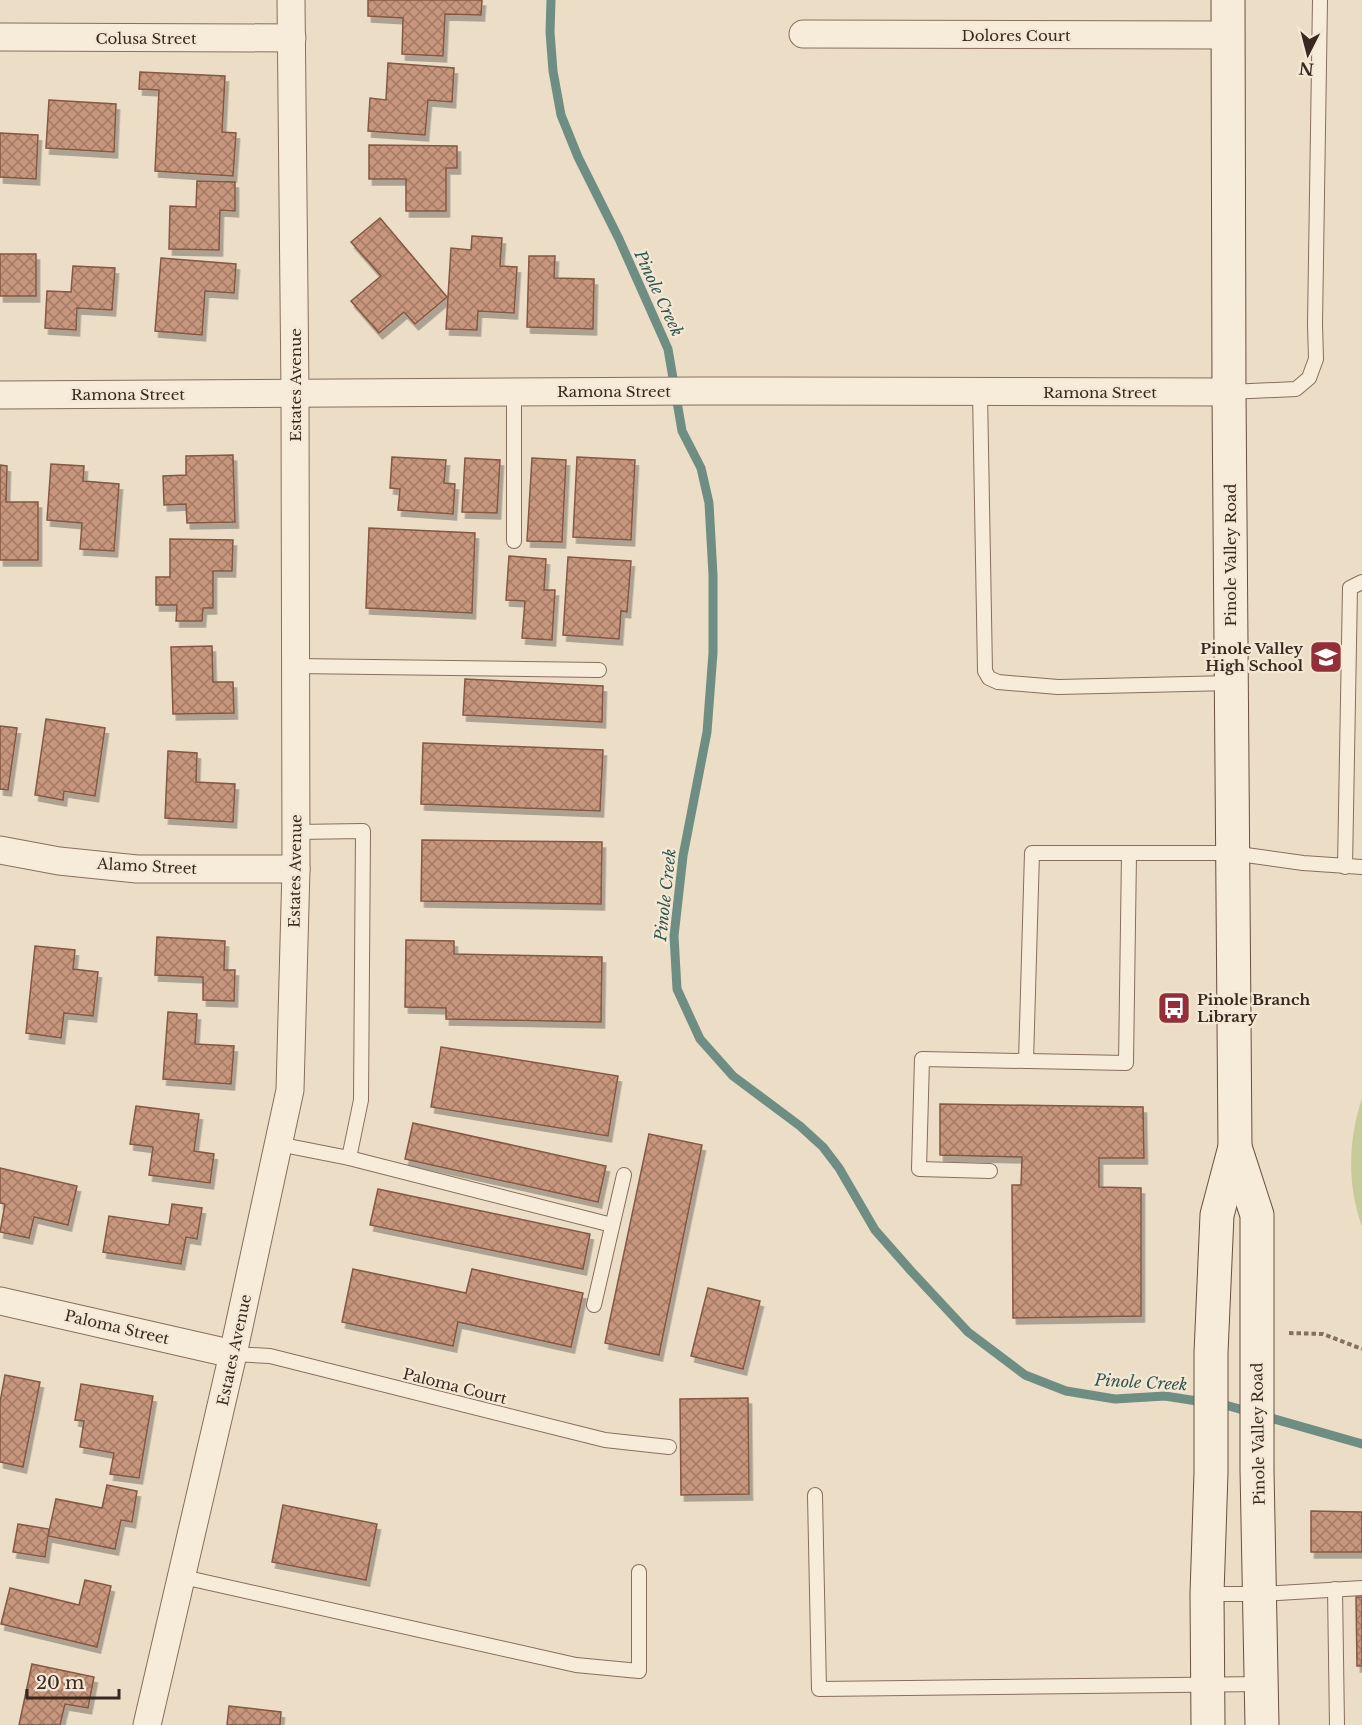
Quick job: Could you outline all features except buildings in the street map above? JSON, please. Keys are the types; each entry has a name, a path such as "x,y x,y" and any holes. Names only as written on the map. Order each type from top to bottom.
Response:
{"main road":[{"name":"Pinole Valley Road","path":"1208,1725 1210,1353 1216,1215 1235,1147 1228,392 1228,0"},
{"name":"Pinole Valley Road","path":"1235,1147 1257,1215 1257,1470 1262,1725"}],"street":[{"name":"Estates Avenue","path":"147,1725 233,1354 290,1090 296,869 291,0"},
{"name":"Dolores Court","path":"803,34 1228,35"},
{"name":"Colusa Street","path":"0,37 292,38"},
{"name":"Ramona Street","path":"0,395 621,391 1228,392"},
{"name":"Alamo Street","path":"0,850 58,861 137,869 296,869"},
{"name":"Paloma Street","path":"0,1301 233,1354"}],"lane":[{"path":"1228,392 1296,389 1309,378 1316,359 1320,0"},
{"path":"514,392 514,541"},
{"path":"981,392 985,671 989,678 999,682 1058,687 1231,683"},
{"path":"1345,867 1350,588 1362,582"},
{"path":"295,666 599,670"},
{"path":"296,832 363,831 361,1100 350,1158"},
{"path":"1026,1061 1032,853 1232,853 1345,867 1362,867"},
{"path":"990,1171 920,1169 922,1059 1126,1063 1129,854"},
{"path":"279,1144 350,1158 612,1225"},
{"path":"594,1305 624,1175"},
{"name":"Paloma Court","path":"233,1354 270,1356 605,1440 669,1447"},
{"path":"815,1495 819,1689 1262,1684"},
{"path":"183,1576 576,1665 639,1671 639,1572"},
{"path":"1207,1594 1261,1594 1362,1588"},
{"path":"1335,1589 1337,1725"}],"green space":[{"path":"1362,1098 1362,1227 1354,1195 1351,1162 1354,1130"}],"waterway":[{"name":"Pinole Creek","path":"551,0 550,32 553,71 561,115 578,157 619,239 668,349 682,431 701,468 709,503 713,575 713,653 707,732 683,856 674,936 677,989 700,1039 733,1076 800,1126 823,1147 839,1168 875,1230 912,1272 968,1332 1025,1375 1066,1391 1115,1399 1165,1396 1229,1406 1362,1444"}],"place":[{"name":"Pinole Valley High School","path":"1326,657"},
{"name":"Pinole Branch Library","path":"1174,1008"}]}
